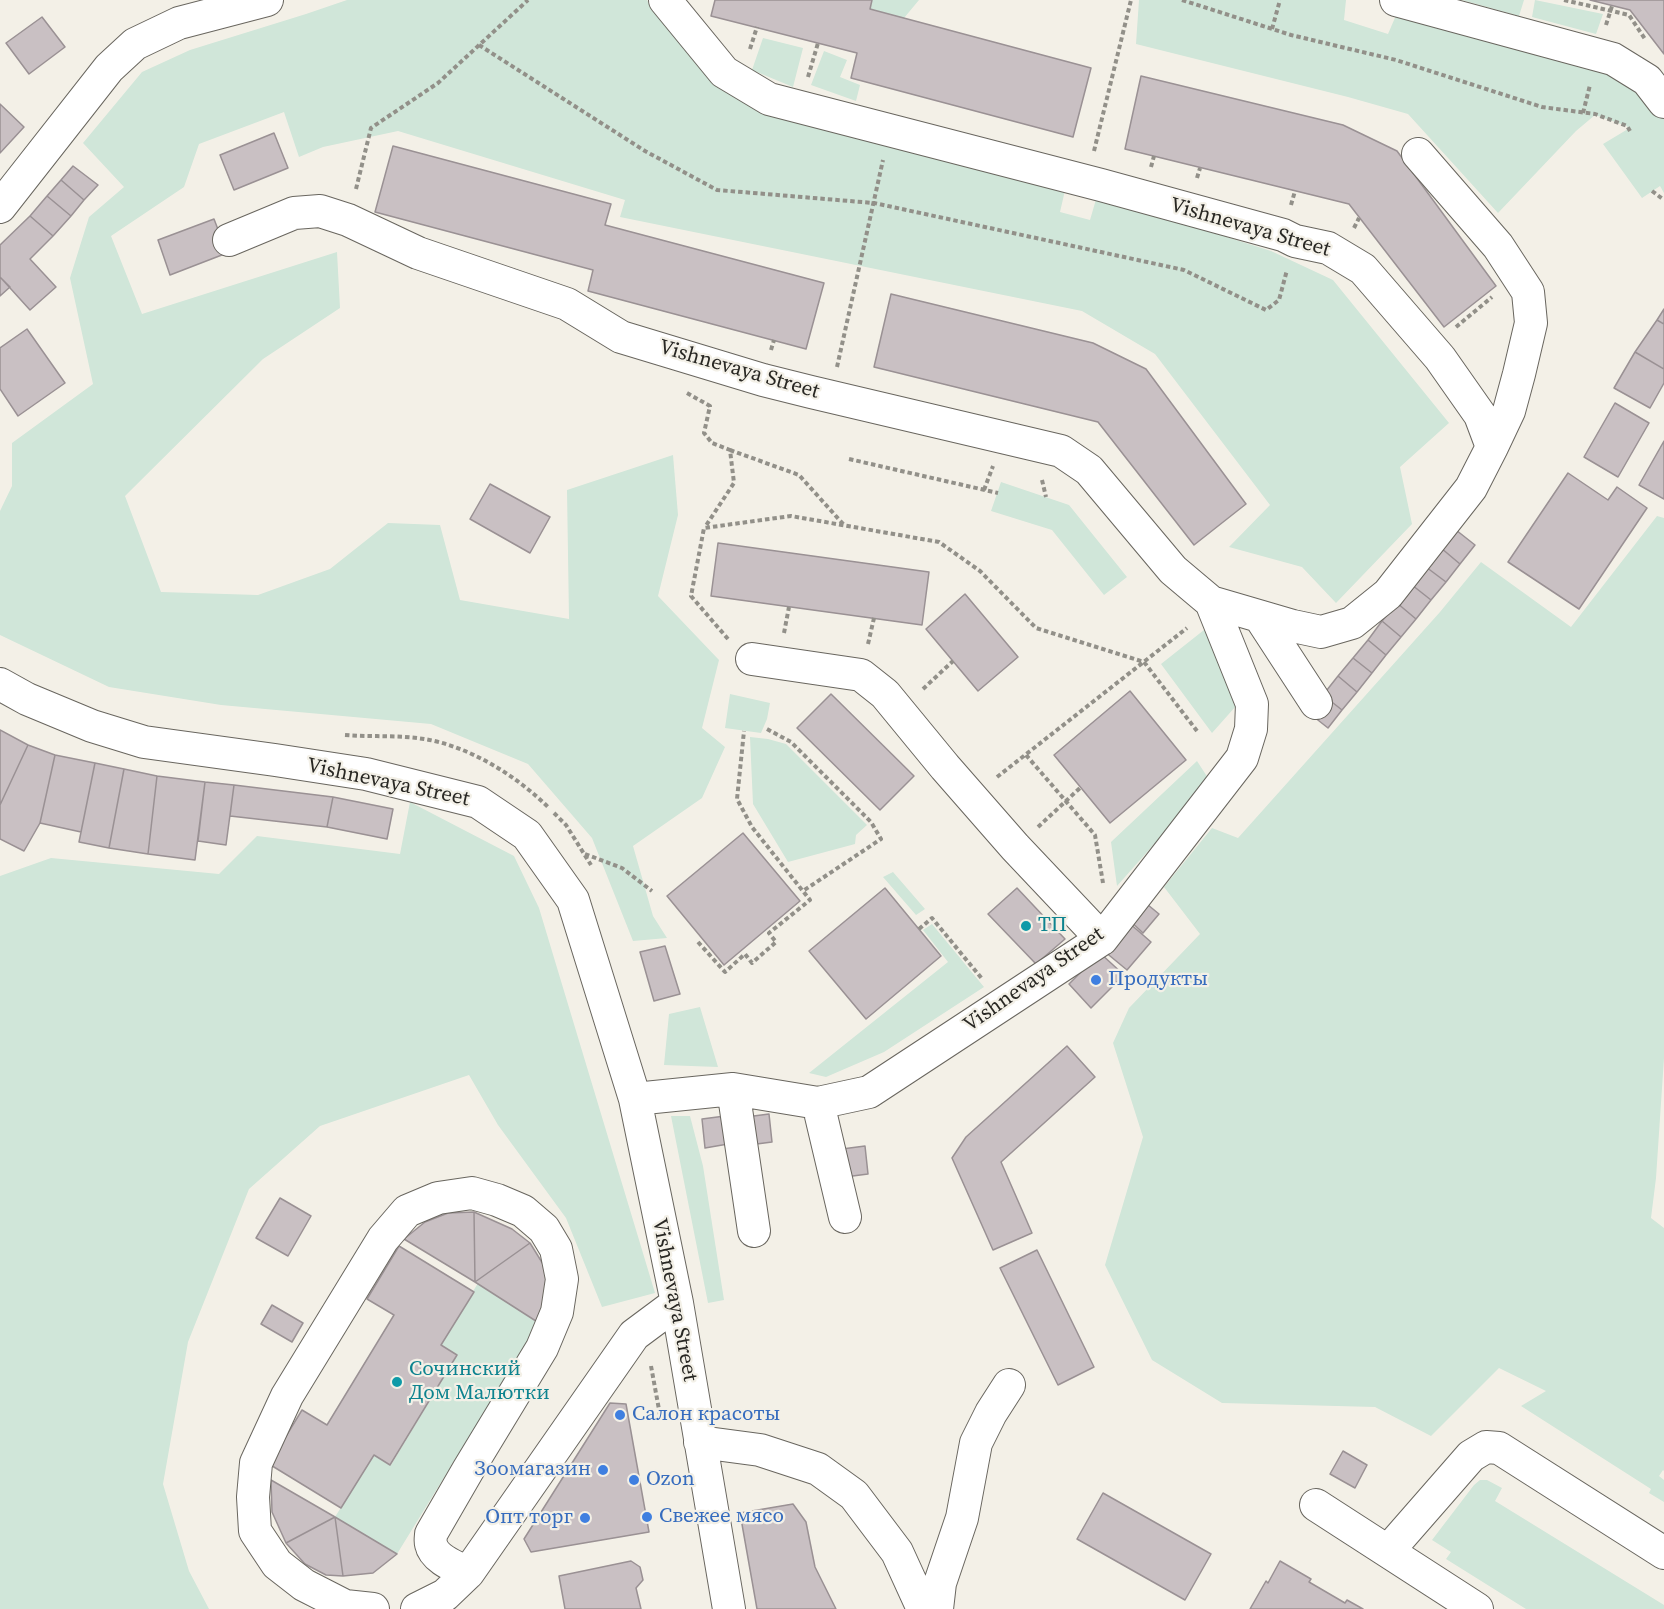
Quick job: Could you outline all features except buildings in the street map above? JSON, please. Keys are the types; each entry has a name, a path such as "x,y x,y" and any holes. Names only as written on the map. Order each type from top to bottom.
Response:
{"street":[{"path":"0,207 109,68 135,44 179,23 267,0"},
{"name":"Vishnevaya Street","path":"665,0 724,72 769,99 1143,196 1283,235 1295,241 1328,248 1363,268 1440,358 1480,415 1492,447 1471,488 1388,594 1353,623 1321,632 1213,605"},
{"path":"1396,0 1613,60 1647,80 1664,102"},
{"path":"1418,154 1498,246 1528,292 1531,323 1509,411 1492,447"},
{"name":"Vishnevaya Street","path":"229,240 294,213 320,212 348,220 418,253 567,304 621,337 769,381 1061,452 1089,470 1173,570 1213,605 1252,704 1251,729 1242,759 1106,933 1000,990 869,1092 818,1103 733,1089 635,1099"},
{"path":"1260,616 1316,703"},
{"path":"752,659 861,675 885,694 1015,847 1106,933"},
{"name":"Vishnevaya Street","path":"0,684 27,699 92,726 144,742 366,774 478,802 526,835 573,900 635,1099 677,1303 729,1609"},
{"path":"733,1089 754,1231"},
{"path":"818,1103 844,1217"},
{"path":"373,1609 345,1606 303,1585 277,1564 255,1532 253,1497 256,1463 287,1396 383,1239 407,1211 438,1198 472,1193 523,1210 544,1229 556,1249 562,1278 557,1312 542,1348 431,1534 431,1544 436,1554 468,1574"},
{"path":"417,1609 445,1595 468,1574 634,1335 677,1303"},
{"path":"937,1609 940,1583 963,1518 976,1443 1009,1385"},
{"path":"700,1442 760,1450 818,1469 854,1495 897,1552 923,1609"},
{"path":"1388,1551 1470,1456 1486,1447 1498,1448 1664,1553"},
{"path":"1316,1505 1388,1551 1438,1599 1477,1609"}],"path":[{"path":"348,220 371,128 438,83 528,0"},
{"path":"1093,158 1131,0"},
{"path":"1182,0 1272,29 1396,60 1542,107 1595,114 1627,126 1630,131"},
{"path":"1272,29 1280,0"},
{"path":"1564,0 1629,15 1651,47"},
{"path":"805,87 818,43"},
{"path":"479,45 645,151 717,190 874,203 1185,270 1266,310 1279,300"},
{"path":"830,396 890,130"},
{"path":"1652,190 1664,200"},
{"path":"1452,330 1495,295"},
{"path":"693,358 684,392 710,406 704,433 712,443 799,475 844,525"},
{"path":"730,450 734,483 704,528 691,596 731,642 752,659"},
{"path":"849,459 998,493"},
{"path":"704,528 791,516 939,542 981,571 1036,628 1144,662 1197,731"},
{"path":"972,797 1213,605"},
{"path":"899,711 953,661"},
{"path":"767,729 791,742 871,822 881,839 803,891"},
{"path":"698,942 725,972 745,954 753,963 776,942 769,933 810,900 752,827 737,799 744,731"},
{"path":"1026,755 1095,835 1106,933"},
{"path":"1015,847 1081,787"},
{"path":"585,853 622,868 652,891"},
{"path":"919,929 932,918 1000,990"}],"green space":[{"path":"347,0 647,0 655,13 714,81 1066,186 1060,212 1090,220 1097,196 1271,251 1333,280 1449,423 1400,467 1412,524 1336,603 1302,567 1229,547 1270,505 1155,354 1082,311 620,217 625,200 398,131 323,147 299,157 284,112 199,144 184,187 111,236 142,314 337,252 340,308 263,359 125,496 161,592 258,595 330,569 388,523 440,525 460,600 569,619 567,490 673,455 678,515 658,596 719,660 702,728 725,747 702,798 633,846 653,916 667,938 633,941 592,838 528,764 431,724 221,705 109,687 0,635 0,511 12,486 12,443 93,384 70,278 89,217 124,187 83,143 142,72 190,50"},
{"path":"872,0 919,0 904,18 870,9"},
{"path":"1139,0 1346,0 1344,20 1388,34 1397,13 1612,68 1664,112 1664,193 1660,186 1642,198 1603,144 1628,129 1627,126 1595,115 1576,131 1498,213 1408,114 1136,44"},
{"path":"1462,0 1524,0 1519,16"},
{"path":"1535,0 1603,14 1596,34 1532,17"},
{"path":"763,38 803,48 793,87 752,70"},
{"path":"824,51 847,60 840,77 860,85 856,101 811,85"},
{"path":"1001,482 1069,505 1127,577 1104,595 1052,530 991,511"},
{"path":"1657,516 1664,518 1664,1058 1651,1218 1664,1228 1664,1471 1659,1476 1664,1480 1664,1502 1649,1493 1651,1489 1521,1406 1546,1391 1499,1368 1431,1436 1375,1407 1222,1403 1152,1360 1105,1265 1143,1137 1113,1043 1129,1008 1200,934 1164,887 1212,828 1238,838 1440,612 1481,562 1571,627"},
{"path":"1209,626 1236,706 1212,733 1161,664"},
{"path":"730,694 770,703 761,733 725,728"},
{"path":"750,737 786,744 867,825 856,835 855,844 788,862 753,804"},
{"path":"1197,761 1210,781 1117,886 1111,842"},
{"path":"410,802 514,856 539,908 655,1293 602,1307 566,1218 498,1125 469,1075 320,1126 249,1189 188,1342 163,1484 189,1571 209,1609 0,1609 0,876 51,858 219,874 257,836 400,854"},
{"path":"893,872 925,909 916,915 883,877"},
{"path":"932,924 984,987 884,1052 826,1077 809,1073 948,962 923,930"},
{"path":"700,1007 718,1067 664,1065 669,1014"},
{"path":"671,1116 690,1116 703,1166 724,1300 708,1303"},
{"path":"478,1283 539,1323 397,1554 335,1517 374,1455 391,1465 457,1355 441,1345"},
{"path":"1480,1480 1487,1480 1502,1488 1495,1501 1664,1605 1664,1609 1526,1609 1446,1559 1451,1552 1432,1540"}],"place":[{"name":"ТП","path":"1026,926"},
{"name":"Продукты","path":"1096,980"},
{"name":"Сочинский Дом Малютки","path":"397,1382"},
{"name":"Салон красоты","path":"620,1415"},
{"name":"Зоомагазин","path":"603,1470"},
{"name":"Ozon","path":"634,1480"},
{"name":"Свежее мясо","path":"647,1517"},
{"name":"Опт торг","path":"585,1518"}]}
